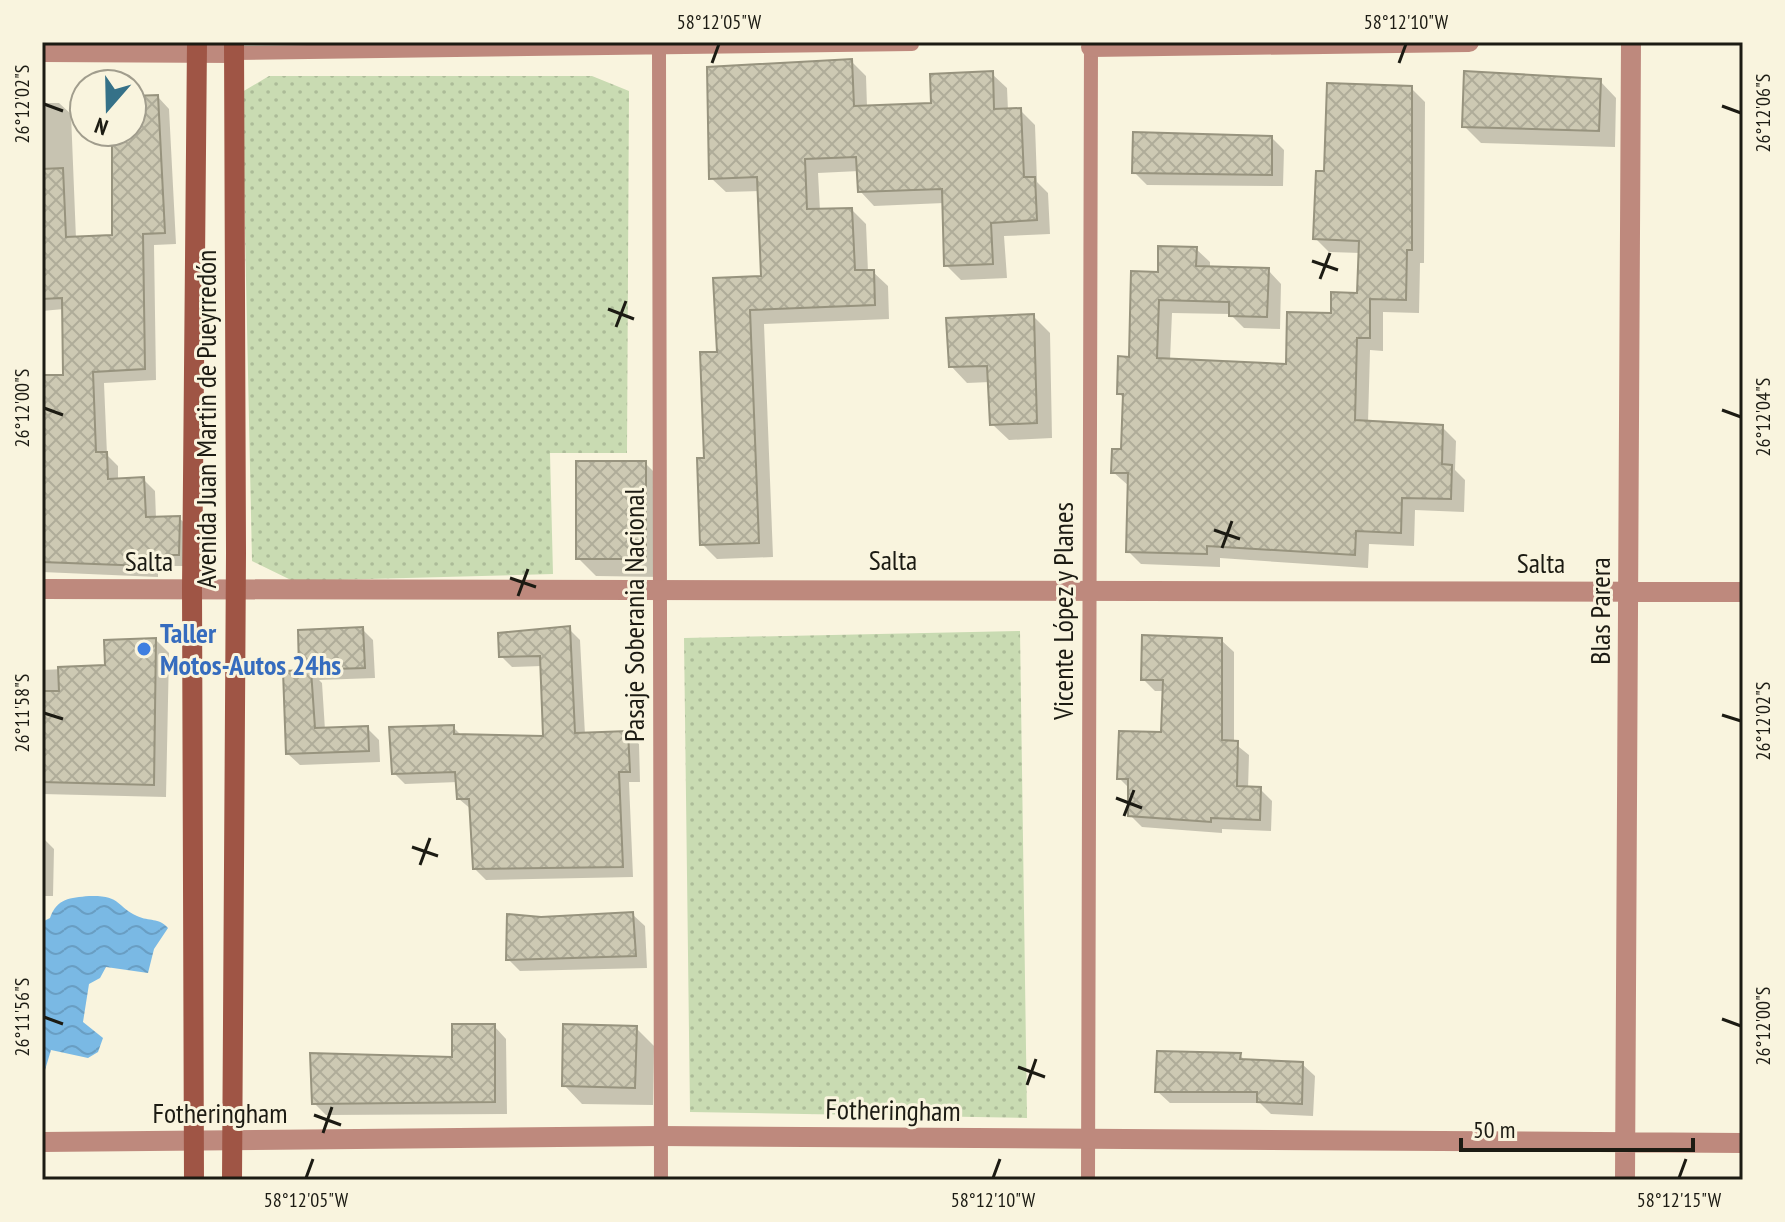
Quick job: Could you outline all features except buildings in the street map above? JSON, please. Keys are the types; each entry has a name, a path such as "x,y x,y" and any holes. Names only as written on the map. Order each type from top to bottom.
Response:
{"main road":[{"name":"Avenida Juan Martin de Pueyrredón","path":"194,1180 192,589 197,48"},
{"name":"Avenida Juan Martin de Pueyrredón","path":"232,1180 234,48"}],"street":[{"path":"1091,45 1469,42"},
{"name":"Blas Parera","path":"1625,1180 1631,42"},
{"path":"42,52 234,48"},
{"name":"Salta","path":"42,589 1743,592"},
{"name":"Fotheringham","path":"42,1142 660,1136 1743,1143"}],"lane":[{"path":"234,48 659,50 912,44"},
{"name":"Vicente López y Planes","path":"1088,1180 1091,45"},
{"name":"Pasaje Soberania Nacional","path":"659,50 661,1180"}],"green space":[{"path":"269,76 592,76 629,91 627,453 550,453 553,574 293,581 252,561 242,92"},
{"path":"1020,631 1027,1118 690,1112 684,638"}],"water":[{"path":"89,896 113,899 137,916 157,921 168,928 154,949 148,973 106,967 100,978 89,984 83,1022 103,1038 98,1052 88,1058 51,1050 42,1080 42,922 50,918 60,903"}],"place":[{"name":"Taller Motos-Autos 24hs","path":"144,649"}]}
